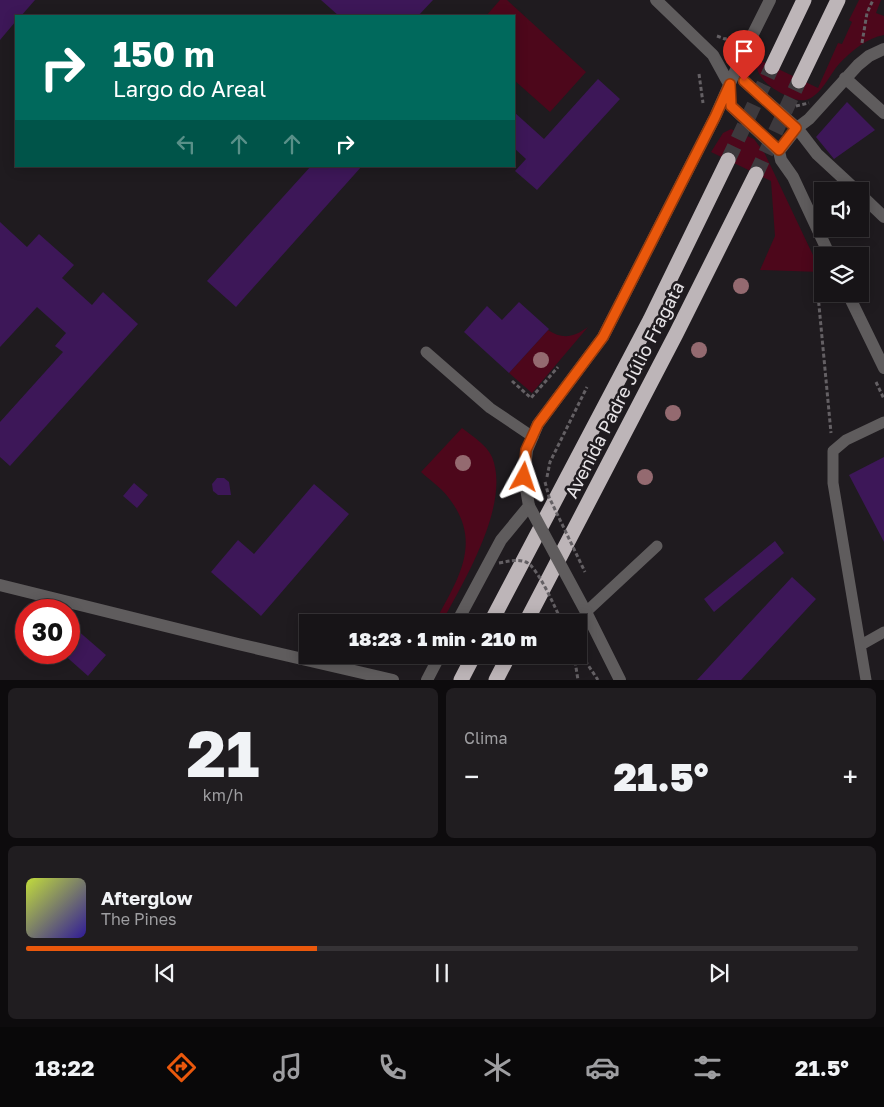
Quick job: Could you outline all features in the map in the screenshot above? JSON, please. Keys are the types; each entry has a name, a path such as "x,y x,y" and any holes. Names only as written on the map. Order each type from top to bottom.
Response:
{"highway":[{"path":"772,67 804,0"},
{"path":"799,81 838,0"},
{"name":"Avenida Padre Júlio Fragata","path":"495,614 650,320 728,160"},
{"name":"Avenida Padre Júlio Fragata","path":"530,614 676,334 756,174"},
{"path":"461,680 469,664"},
{"path":"496,680 504,664"}],"street":[{"path":"656,0 713,55 730,84 731,106 779,150 781,160 792,178 826,247"},
{"path":"620,680 530,506 524,477 526,450 538,424 603,337 715,117 770,0"},
{"path":"779,150 796,128 809,119 845,78 869,56 884,49"},
{"path":"845,78 884,113"},
{"path":"730,84 739,80 744,81 796,128 817,154 847,182"},
{"path":"869,203 884,217"},
{"path":"852,302 884,368"},
{"path":"461,614 500,540 530,506"},
{"path":"0,585 238,644 394,680"},
{"path":"427,680 435,664"}],"lane":[{"path":"426,352 490,408 533,437"},
{"path":"866,680 833,483 833,451 846,440 884,422"},
{"path":"586,612 657,546"},
{"path":"861,644 884,632"}],"path":[{"path":"862,48 867,13 873,0"},
{"path":"699,74 704,106"},
{"path":"818,302 833,451"},
{"path":"512,381 531,398 560,365"},
{"path":"570,422 550,462 546,482 549,497 589,580"},
{"path":"500,564 515,560 528,563 536,572 558,614"},
{"path":"575,664 578,680"},
{"path":"587,664 598,680"}],"shaded area":[{"path":"500,0 507,0 586,72 550,112 515,81 515,15 487,15"},
{"path":"859,0 881,0 876,13 884,16 884,35 865,42 849,54 811,98 806,100 793,99 766,83 758,72 755,58 818,88 838,43 842,44 852,22 849,20"},
{"path":"731,129 754,139 765,154 814,257 814,272 760,270 775,236 771,181 711,152 723,133"},
{"path":"588,327 532,393 509,373 548,330 559,335 568,336"},
{"path":"462,428 490,453 496,476 495,497 482,542 462,586 446,614 439,614 458,578 463,563 466,548 465,533 460,517 451,501 441,489 421,472"}],"building":[{"path":"0,0 35,0 22,15 15,15 15,22 0,40"},
{"path":"321,0 433,0 419,15 338,15"},
{"path":"598,79 620,99 537,190 515,171 526,159 515,149 515,113 544,139"},
{"path":"847,102 875,130 834,159 816,137"},
{"path":"310,167 361,167 236,307 207,281"},
{"path":"0,222 27,247 39,234 74,265 62,278 92,305 103,292 138,324 10,466 0,457 0,422 63,352 55,346 66,333 37,307 0,347"},
{"path":"519,302 549,329 509,373 464,332 487,306 502,320"},
{"path":"884,457 884,542 849,475"},
{"path":"217,478 224,478 229,482 231,495 218,495 213,491 212,484"},
{"path":"134,483 148,495 137,508 123,496"},
{"path":"314,484 349,514 261,616 211,572 238,540 254,554"},
{"path":"775,541 784,553 714,612 704,599"},
{"path":"792,577 816,599 741,680 697,680"},
{"path":"80,633 106,655 88,676 74,664 80,664"}],"tunnel":[{"path":"728,160 772,67"},
{"path":"756,174 799,81"}],"route":[{"path":"524,477 526,450 538,424 603,337 730,84 728,99 731,106 779,150 796,128 744,81"}]}
